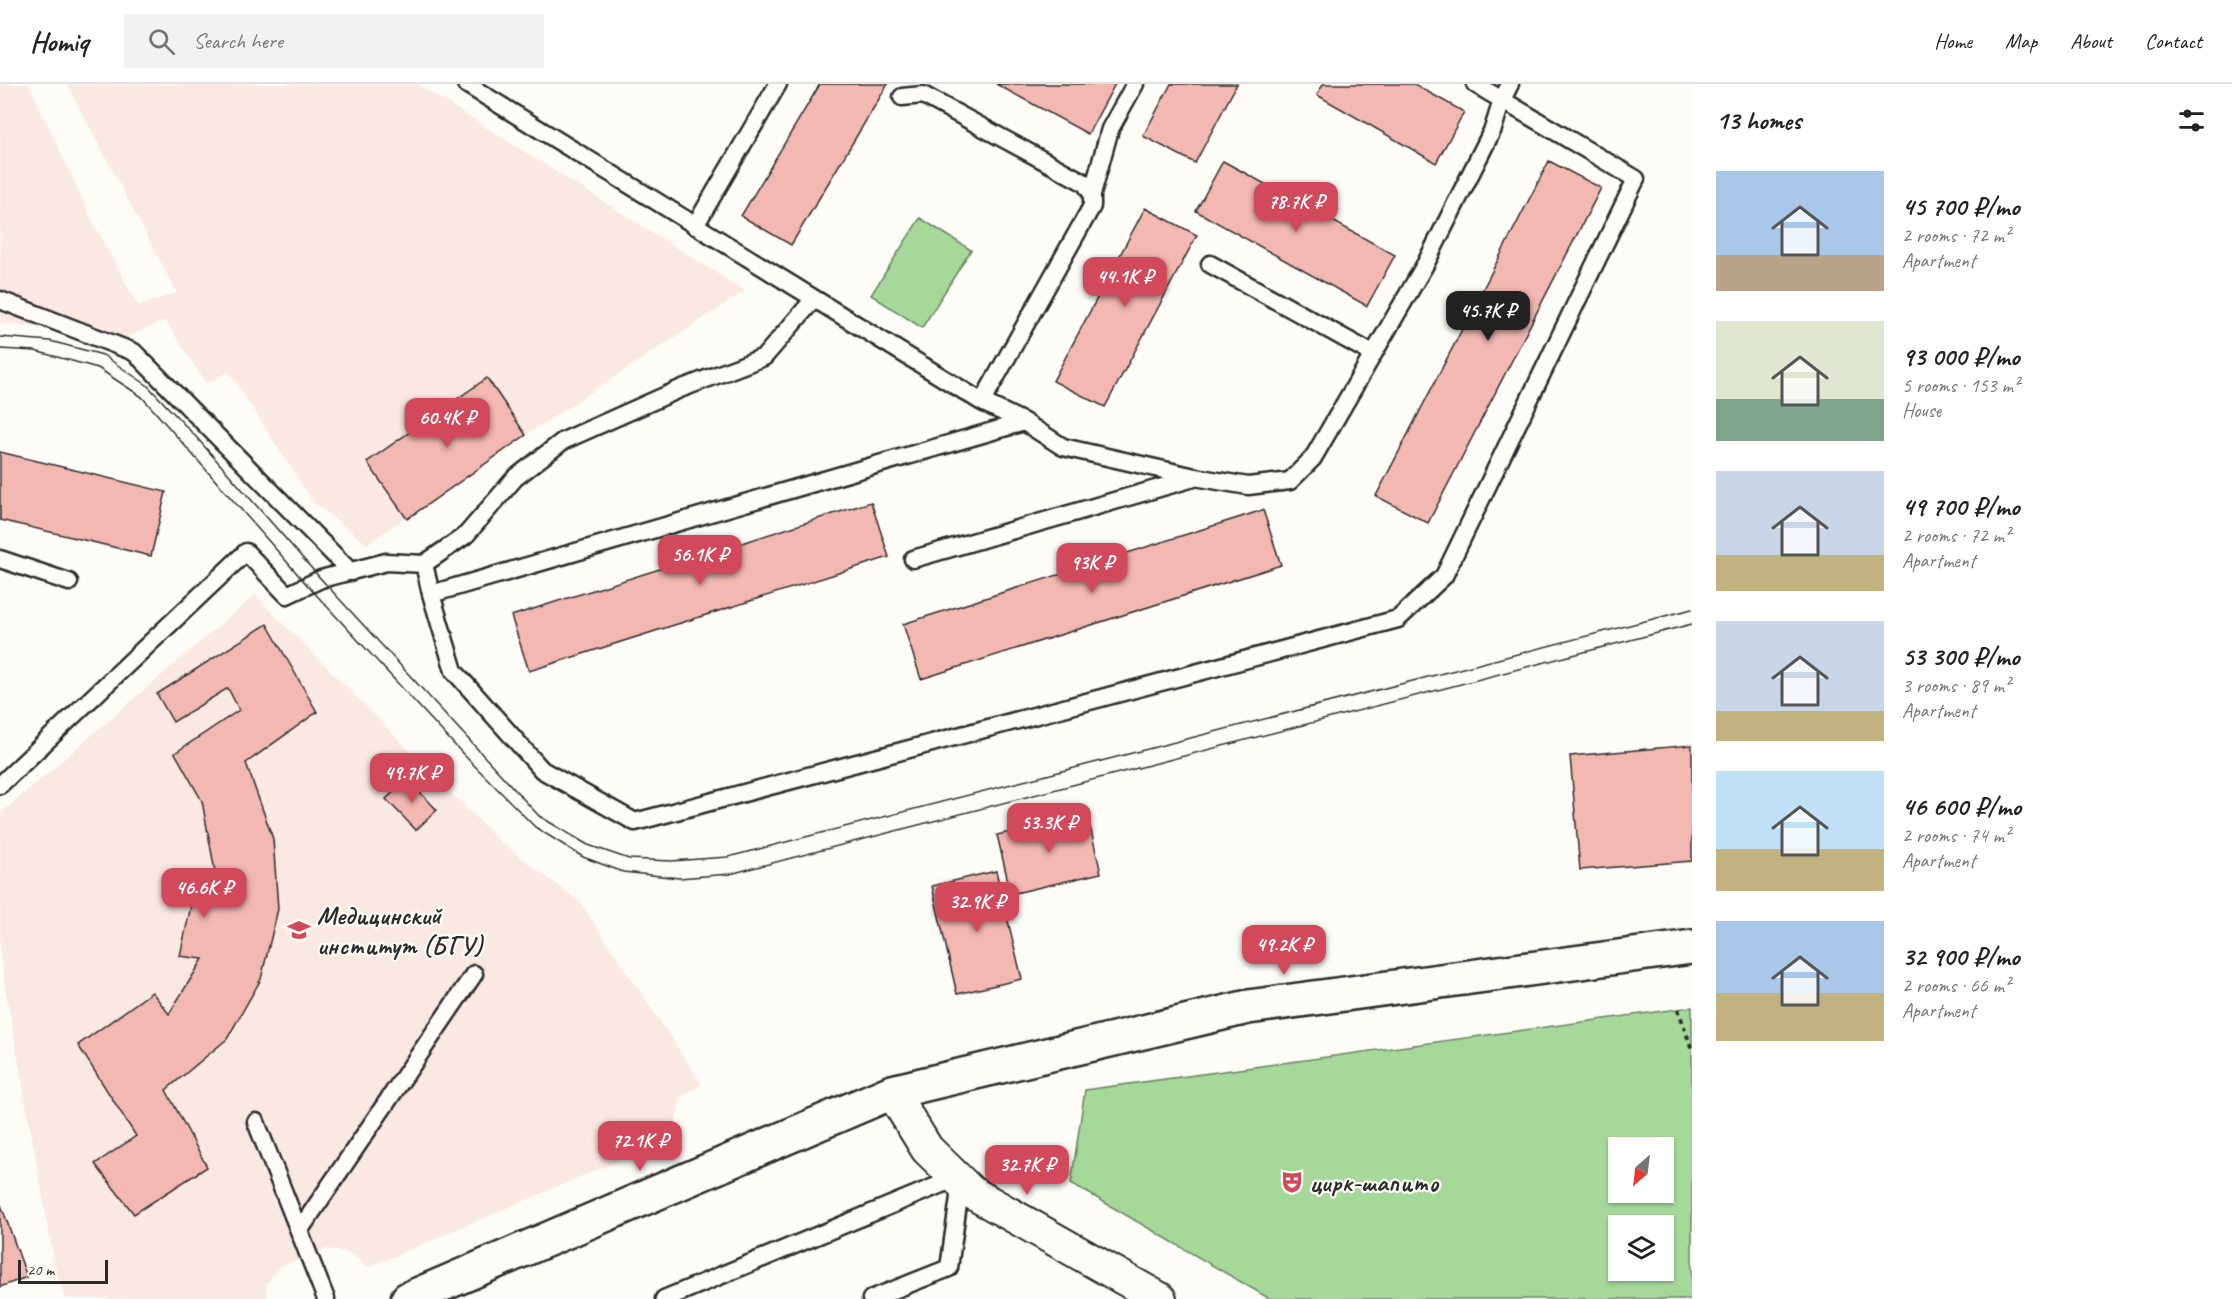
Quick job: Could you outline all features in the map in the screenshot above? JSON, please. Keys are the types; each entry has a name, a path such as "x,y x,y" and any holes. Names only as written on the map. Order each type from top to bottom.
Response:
{"street":[{"path":"412,1298 892,1092 1248,1006 1692,947"},
{"path":"892,1092 927,1149 971,1192 1160,1299"}],"lane":[{"path":"466,84 982,402 1024,422 1063,447 1195,477 1248,486 1290,481 1313,458 1426,263 1493,129 1502,100 1510,84"},
{"path":"694,226 778,84"},
{"path":"982,402 1092,206 1092,194 1110,129 1135,84"},
{"path":"424,564 454,671 542,771 635,822 1398,619 1444,576 1636,179 1475,84"},
{"path":"902,97 924,95 1085,183 1092,194"},
{"path":"1210,264 1373,354"},
{"path":"0,785 246,552 287,595 321,579 386,562 424,564 466,535 515,478 563,441 680,389 764,357 814,299"},
{"path":"0,300 134,352 351,572"},
{"path":"431,594 1024,422"},
{"path":"914,559 1195,477"},
{"path":"0,559 69,582"},
{"path":"299,1231 474,974"},
{"path":"256,1122 326,1299"},
{"path":"664,1299 958,1180 949,1268 871,1299"}],"path":[{"path":"1678,1009 1690,1037 1692,1050"}],"shaded area":[{"path":"0,84 29,84 94,224 138,306 177,293 67,84 417,84 745,291 526,435 367,544 313,502 229,372 206,383 165,320 119,341 90,330 0,323"},
{"name":"Медицинский институт (БГУ)","path":"255,595 500,842 580,902 702,1084 680,1098 674,1137 368,1267 350,1253 326,1249 279,1267 266,1284 267,1299 65,1299 55,1266 0,958 0,814"}],"green space":[{"path":"920,218 971,250 922,328 871,295"},
{"path":"1692,1007 1692,1299 1270,1299 1071,1183 1085,1090"}],"building":[{"path":"820,84 888,84 791,245 741,216"},
{"path":"996,84 1115,84 1088,134"},
{"path":"1171,84 1237,84 1195,163 1143,136"},
{"path":"1323,84 1414,84 1464,112 1436,163 1317,95"},
{"path":"1223,161 1395,255 1367,306 1196,211"},
{"path":"1549,161 1601,188 1428,523 1376,496"},
{"path":"1145,208 1197,235 1105,407 1053,381"},
{"path":"487,378 526,435 407,519 367,462"},
{"path":"0,452 166,492 151,556 0,520"},
{"path":"871,502 889,557 529,671 511,616"},
{"path":"1263,510 1281,565 921,679 903,624"},
{"path":"267,624 317,712 246,763 273,839 278,909 261,979 227,1039 166,1090 207,1167 134,1214 95,1164 136,1136 78,1045 152,992 169,1014 203,959 180,956 193,896 220,898 202,801 175,753 239,710 228,688 173,722 157,694"},
{"path":"1692,745 1692,861 1580,870 1570,756"},
{"path":"407,779 437,810 416,830 386,799"},
{"path":"1087,814 1101,873 1011,894 997,835"},
{"path":"996,871 1022,979 957,994 932,886"},
{"path":"0,1202 27,1277 0,1287"}],"tram line":[{"path":"0,337 50,341 103,355 147,385 197,438 321,579 539,816 588,845 629,859 671,861 728,857 1692,609"},
{"path":"0,349 35,351 98,368 142,397 309,587 462,753 535,827 583,857 623,872 679,878 730,874 1692,624"}],"place":[{"name":"Медицинский институт (БГУ)","path":"299,930"},
{"name":"цирк-шапито","path":"1292,1182"}]}
